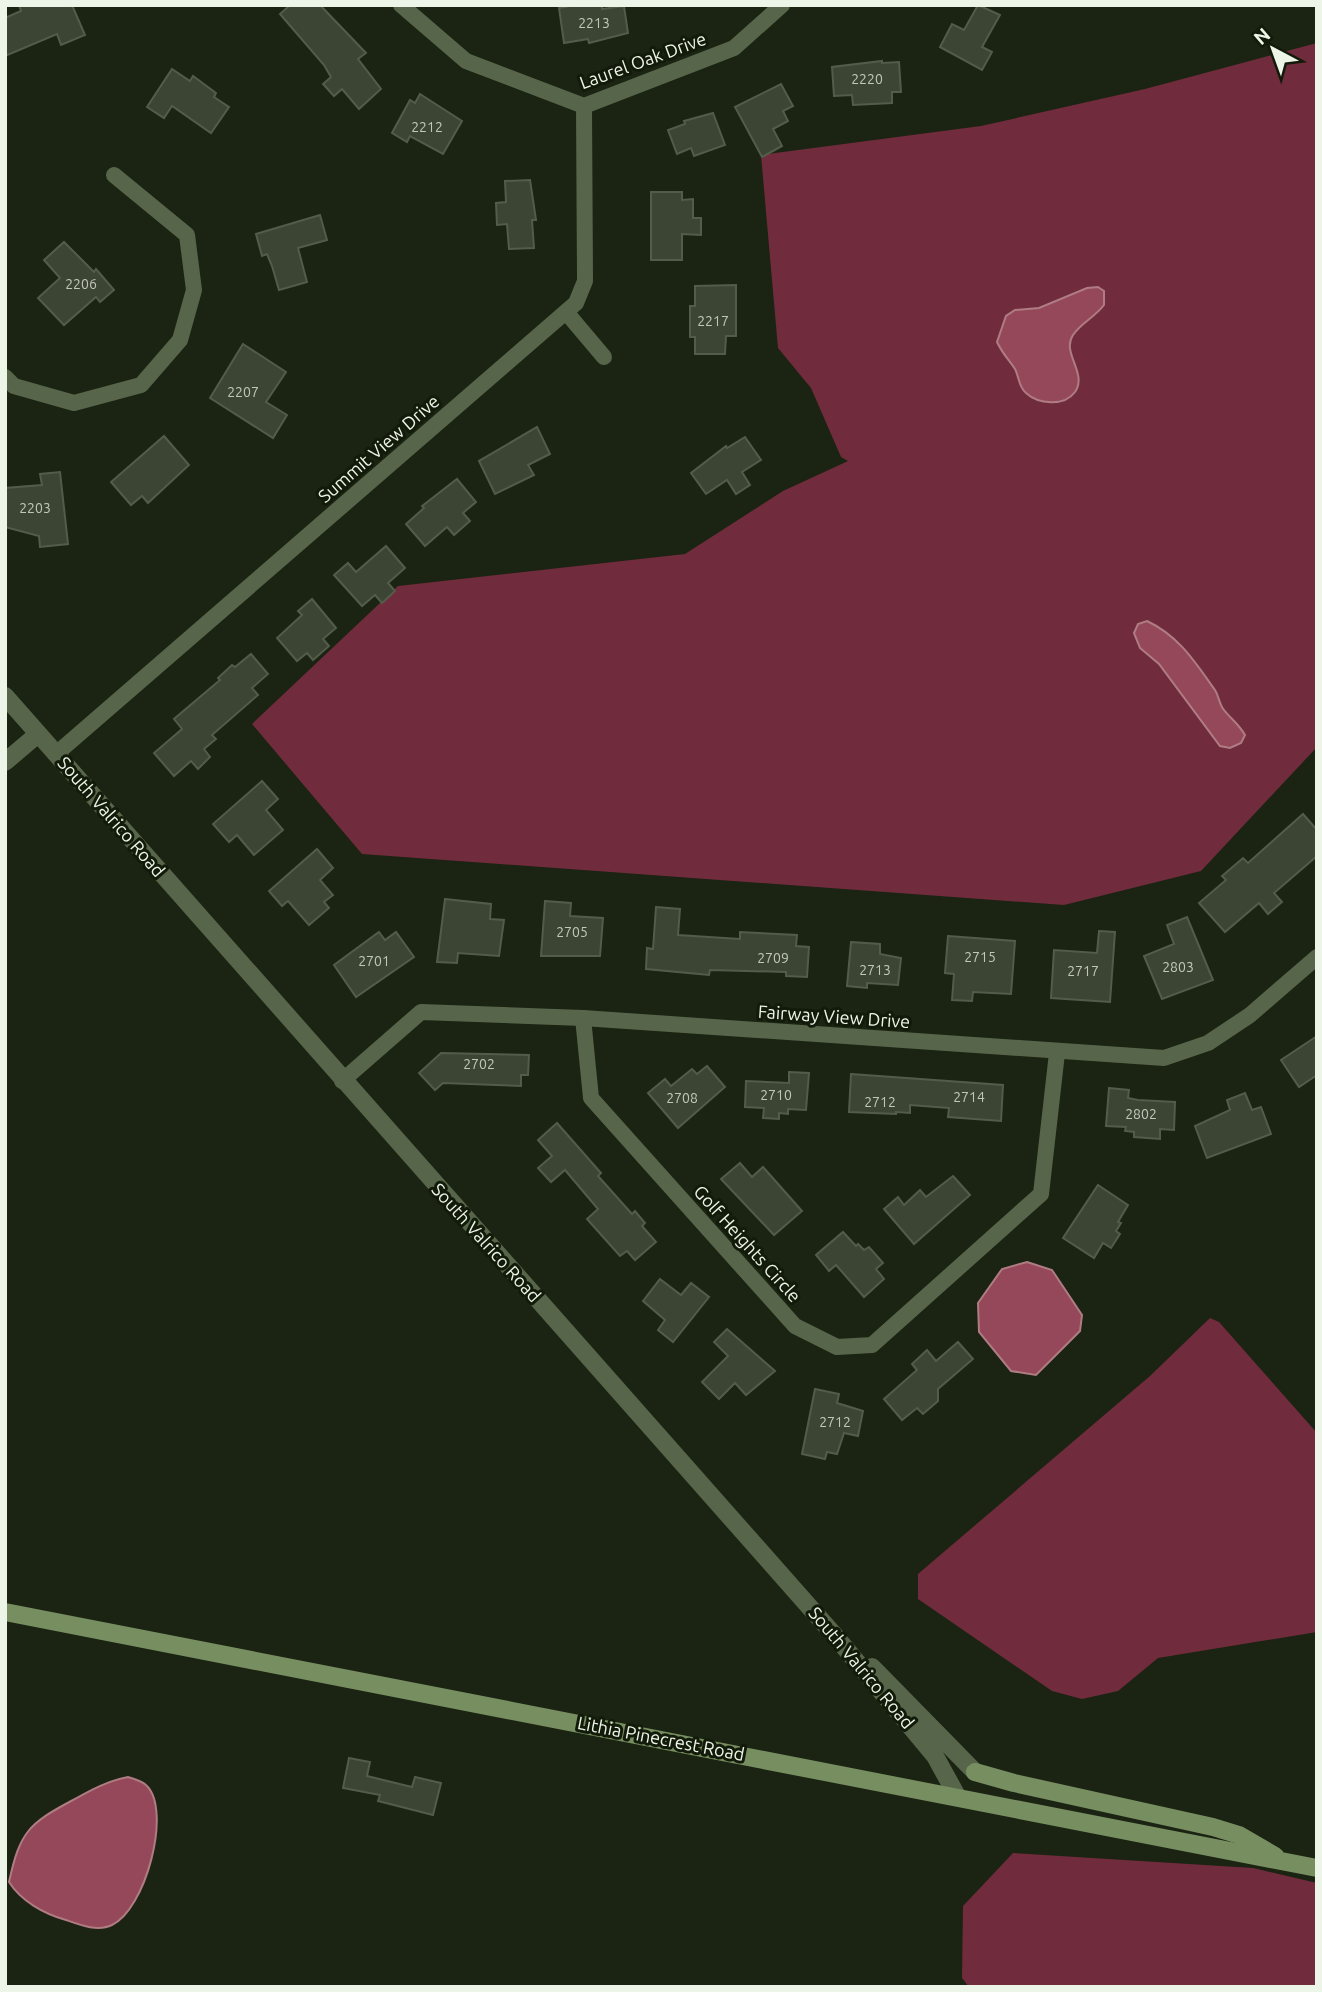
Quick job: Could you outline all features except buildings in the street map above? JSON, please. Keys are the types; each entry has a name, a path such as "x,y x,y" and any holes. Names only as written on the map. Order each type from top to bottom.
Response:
{"main road":[{"name":"Lithia Pinecrest Road","path":"5,1612 1317,1868"},
{"path":"975,1772 1213,1827 1258,1844 1283,1861"}],"street":[{"name":"Laurel Oak Drive","path":"401,5 466,61 584,106 734,48 782,5"},
{"name":"Summit View Drive","path":"56,754 576,303 585,281 584,106"},
{"path":"5,377 14,386 74,403 141,385 180,340 194,290 187,235 114,175"},
{"path":"566,312 604,357"},
{"name":"South Valrico Road","path":"5,696 342,1081 836,1637 935,1756 957,1796"},
{"path":"5,762 38,733"},
{"name":"Fairway View Drive","path":"342,1081 421,1012 583,1018 1057,1053 1164,1058 1208,1043 1250,1016 1317,957"},
{"name":"Golf Heights Circle","path":"583,1018 591,1098 795,1326 837,1347 872,1345 1041,1194 1057,1053"},
{"path":"836,1637 864,1659 975,1772"}],"shaded area":[{"path":"1317,43 1317,747 1201,871 1064,905 362,854 252,724 398,586 685,554 783,491 848,461 841,457 811,388 778,348 761,155 981,126 1145,89"},
{"path":"1098,287 1104,291 1104,305 1076,331 1070,342 1078,378 1075,392 1058,402 1031,397 1022,388 1015,369 997,342 1006,316 1015,310 1039,308 1087,288"},
{"path":"1147,621 1168,634 1193,660 1215,690 1222,708 1245,735 1241,743 1230,748 1220,746 1159,664 1140,648 1134,633 1138,624"},
{"path":"1027,1262 1052,1270 1082,1315 1080,1331 1036,1375 1011,1371 979,1332 978,1303 1002,1269"},
{"path":"1210,1318 1219,1322 1317,1433 1317,1632 1158,1658 1118,1691 1082,1699 1052,1691 918,1599 918,1574 1150,1376"},
{"path":"128,1777 147,1786 154,1799 157,1817 156,1837 144,1881 135,1901 124,1916 107,1927 89,1927 50,1914 20,1895 9,1882 17,1851 28,1831 46,1816 80,1796 106,1783"},
{"path":"1013,1853 1253,1868 1317,1883 1317,1987 969,1987 962,1978 963,1906"}]}
